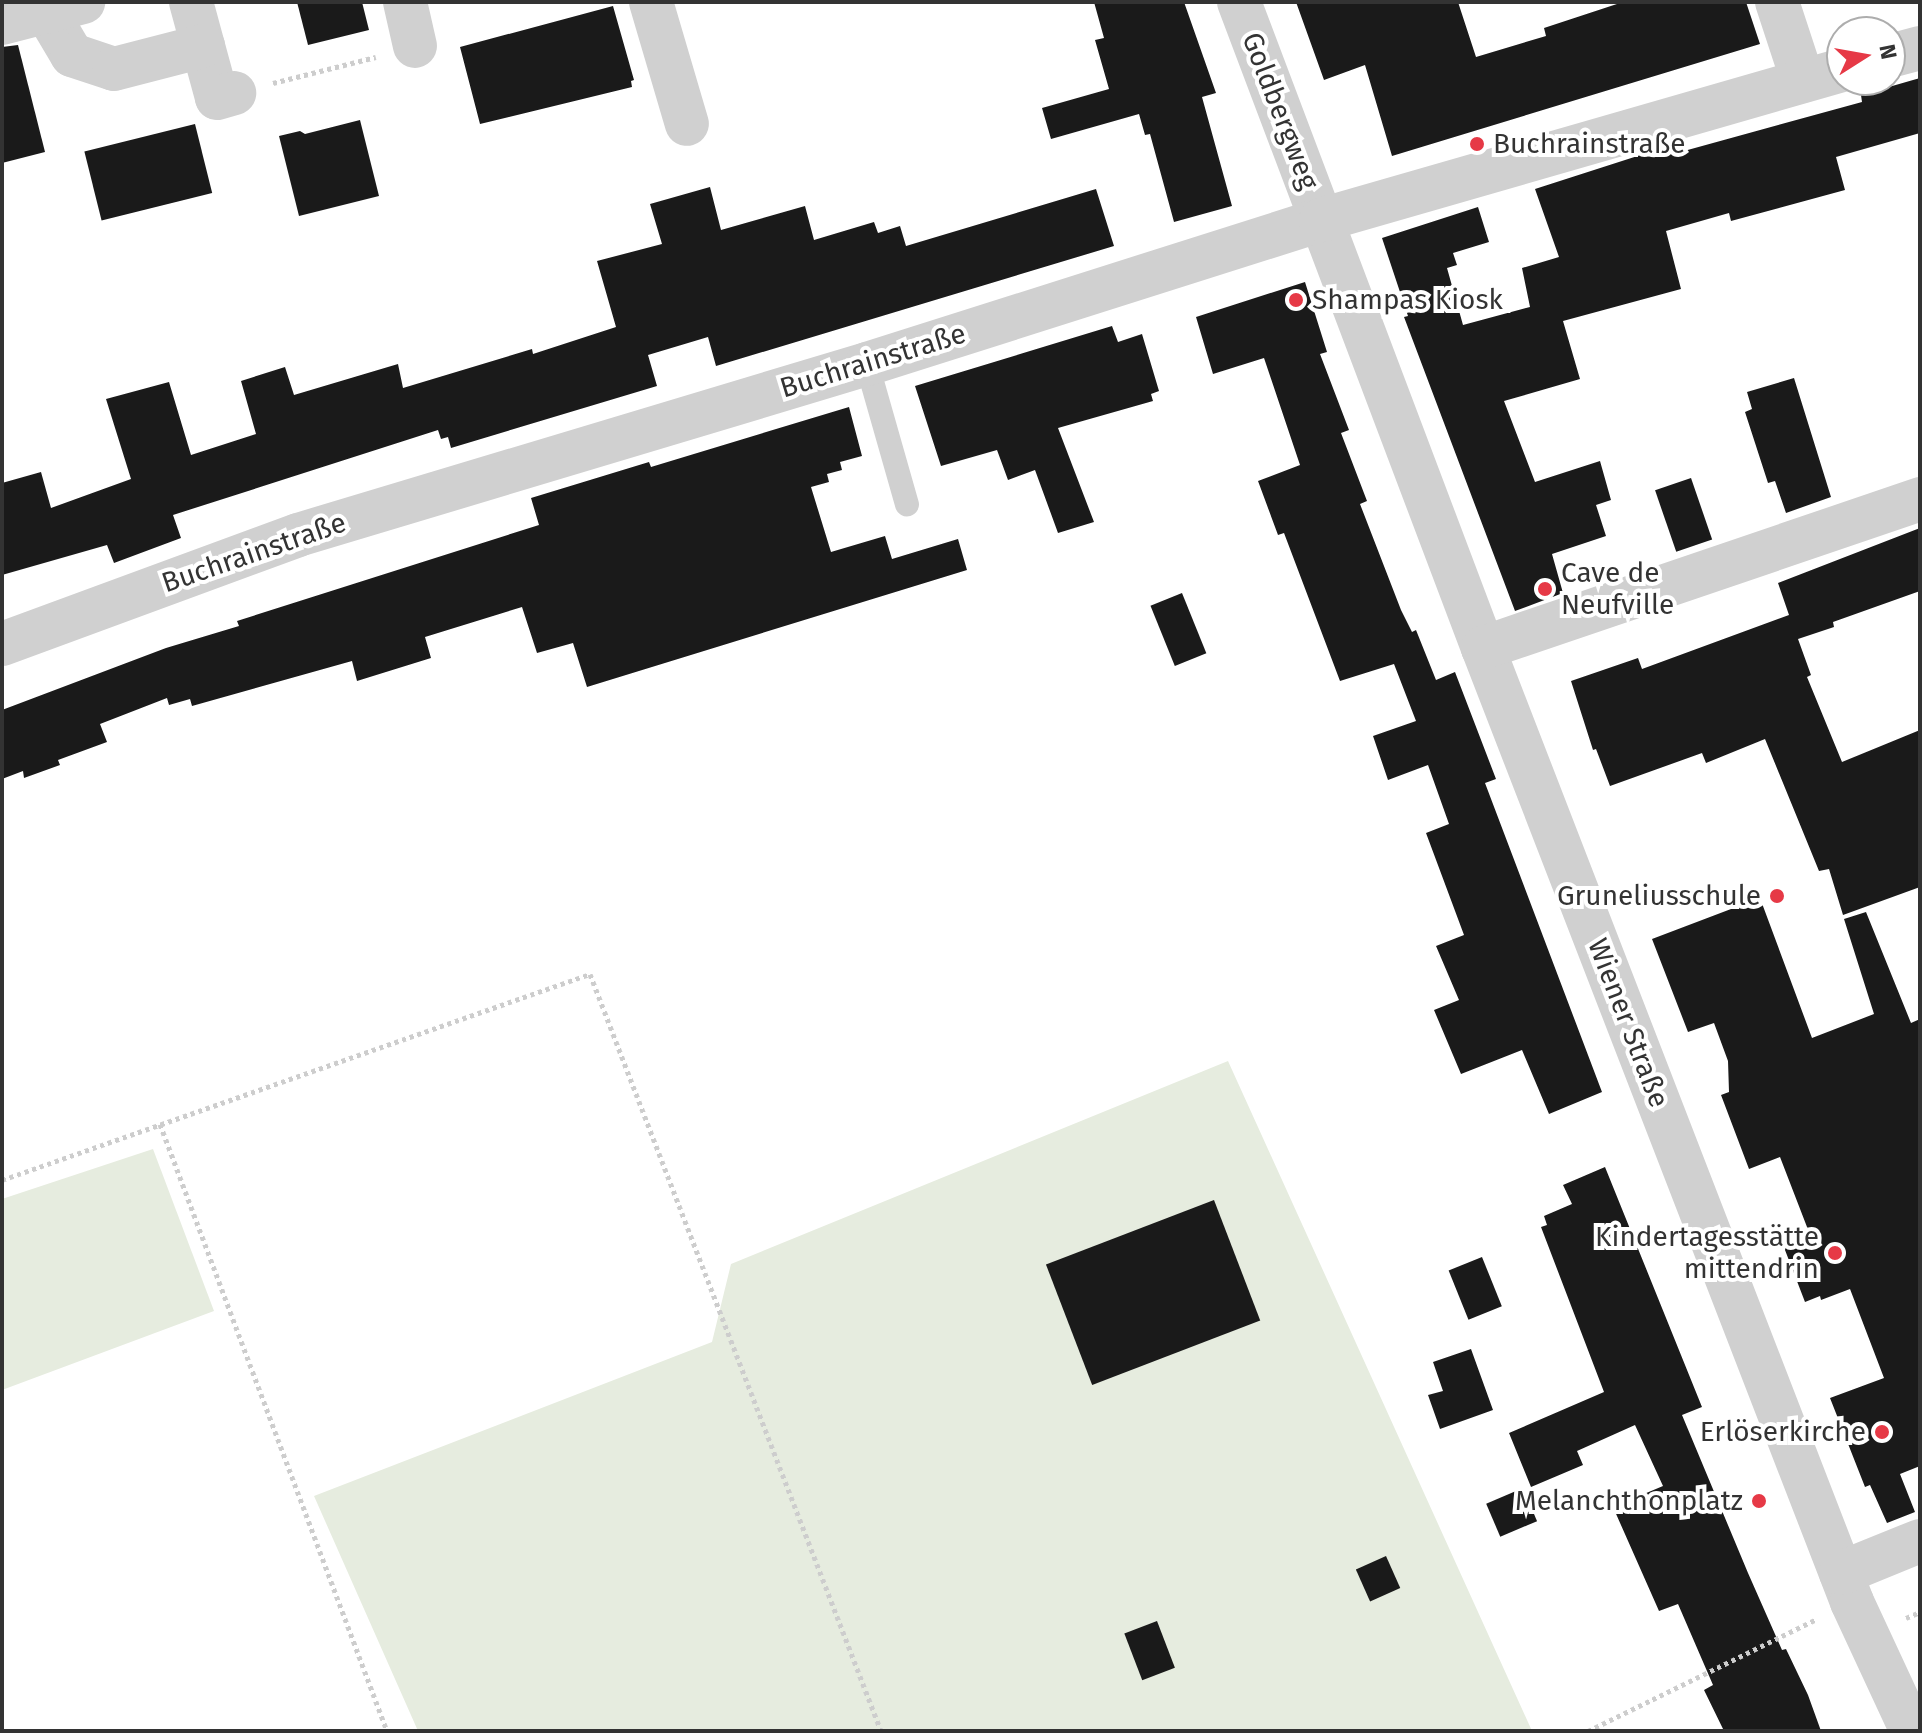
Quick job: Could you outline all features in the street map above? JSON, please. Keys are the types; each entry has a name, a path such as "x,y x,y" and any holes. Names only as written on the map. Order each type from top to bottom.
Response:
{"street":[{"path":"191,2 217,98 234,93"},
{"path":"404,2 415,46"},
{"path":"651,2 687,124"},
{"name":"Goldbergweg","path":"1239,2 1321,220"},
{"path":"1777,2 1823,75"},
{"path":"2,23 65,7 72,55 114,69 203,46"},
{"name":"Buchrainstraße","path":"2,644 298,535 867,364 1321,220 1823,75"},
{"name":"Wiener Straße","path":"1321,220 1846,1588 1912,1731"},
{"path":"1483,648 1920,499"},
{"path":"1846,1588 1920,1541"}],"lane":[{"path":"867,364 907,504"}],"path":[{"path":"234,93 415,46"},
{"path":"2,1180 590,974 881,1731"},
{"path":"160,1124 387,1731"},
{"path":"1588,1731 1846,1588"},
{"path":"1904,1618 1920,1612"}],"shaded area":[{"path":"1228,1061 1532,1731 418,1731 314,1496 712,1342 731,1264"},
{"path":"153,1149 214,1311 2,1390 2,1199"}],"building":[{"path":"297,2 362,2 369,30 308,45"},
{"path":"1094,2 1184,2 1216,93 1202,97 1232,206 1174,222 1150,134 1145,135 1139,114 1051,139 1042,108 1109,89 1095,40 1104,38"},
{"path":"1296,2 1458,2 1476,57 1546,36 1544,28 1623,2 1746,2 1760,44 1392,156 1365,65 1324,80"},
{"path":"613,6 634,80 631,81 632,87 480,124 460,47"},
{"path":"18,45 45,152 2,163 2,47"},
{"path":"1920,78 1920,133 1836,157 1845,190 1731,221 1729,213 1666,231 1681,289 1563,321 1580,379 1504,401 1535,482 1600,461 1611,500 1596,505 1606,536 1552,554 1563,593 1515,611 1404,317 1408,316 1382,238 1478,207 1489,242 1453,253 1457,265 1447,268 1463,325 1530,307 1522,268 1559,257 1535,189 1681,142 1684,151 1862,102 1861,96 1906,96 1906,82"},
{"path":"360,120 379,196 299,216 279,136 300,131 305,134"},
{"path":"195,124 212,193 102,220 84,152"},
{"path":"710,187 721,230 805,206 814,240 874,222 878,233 900,226 906,246 1096,189 1114,246 716,366 708,337 648,355 657,386 451,448 448,437 441,439 438,430 173,515 181,538 114,563 107,545 2,575 2,483 41,472 51,508 131,479 106,399 169,382 191,455 256,434 241,381 285,367 294,395 398,364 403,388 532,349 533,354 616,327 597,261 662,244 650,204"},
{"path":"1305,282 1327,352 1320,354 1349,430 1341,433 1367,501 1360,504 1401,610 1412,632 1416,630 1436,680 1455,672 1496,779 1485,783 1602,1092 1549,1114 1522,1050 1461,1074 1434,1010 1459,1000 1436,946 1464,935 1426,833 1449,824 1428,765 1388,780 1373,736 1416,721 1394,664 1340,681 1284,533 1278,535 1258,481 1300,465 1264,358 1213,374 1196,317"},
{"path":"1112,326 1118,342 1142,334 1159,391 1151,394 1153,401 1058,428 1094,522 1058,533 1035,470 1008,480 997,450 941,466 915,386"},
{"path":"1794,378 1831,497 1786,513 1775,481 1768,483 1745,412 1752,409 1747,392"},
{"path":"849,407 862,456 840,462 842,470 827,474 829,482 811,487 831,552 885,536 892,559 958,539 967,570 587,687 573,643 537,653 522,607 425,637 431,658 357,681 352,661 192,706 190,699 169,705 167,698 100,724 107,742 58,760 60,765 24,778 23,771 2,779 2,710 166,648 239,626 237,621 539,525 531,498 649,462 651,467"},
{"path":"1691,478 1712,539 1676,552 1655,490"},
{"path":"1920,528 1920,591 1833,622 1834,627 1798,639 1811,675 1807,677 1842,762 1920,730 1920,887 1843,915 1829,869 1819,871 1765,739 1706,763 1702,753 1610,786 1596,749 1593,750 1571,681 1638,658 1642,669 1789,615 1778,583"},
{"path":"1182,593 1206,653 1175,666 1150,606"},
{"path":"1760,898 1812,1038 1874,1014 1844,919 1866,912 1911,1023 1920,1019 1920,1466 1900,1474 1915,1512 1887,1523 1870,1485 1865,1487 1830,1398 1884,1378 1850,1289 1821,1300 1820,1296 1805,1302 1780,1237 1807,1227 1780,1157 1749,1169 1721,1095 1729,1092 1728,1061 1714,1023 1688,1032 1652,939"},
{"path":"1605,1167 1702,1407 1682,1415 1748,1573 1782,1650 1786,1649 1808,1695 1821,1731 1724,1731 1704,1690 1713,1685 1678,1604 1659,1611 1613,1507 1663,1486 1635,1425 1577,1451 1583,1465 1531,1487 1509,1433 1604,1392 1541,1227 1547,1225 1544,1216 1572,1204 1563,1185"},
{"path":"1214,1200 1260,1320 1092,1385 1046,1265"},
{"path":"1482,1257 1502,1306 1468,1320 1449,1270"},
{"path":"1471,1349 1493,1410 1440,1429 1428,1395 1443,1391 1433,1362"},
{"path":"1523,1488 1537,1521 1500,1537 1486,1504"},
{"path":"1386,1556 1400,1588 1370,1601 1356,1569"},
{"path":"1157,1621 1175,1668 1142,1680 1124,1634"}],"place":[{"name":"Buchrainstraße","path":"1477,144"},
{"name":"Shampas Kiosk","path":"1296,300"},
{"name":"Cave de Neufville","path":"1545,589"},
{"name":"Gruneliusschule","path":"1777,896"},
{"name":"Kindertagesstätte mittendrin","path":"1835,1253"},
{"name":"Erlöserkirche","path":"1882,1432"},
{"name":"Melanchthonplatz","path":"1759,1501"}]}
